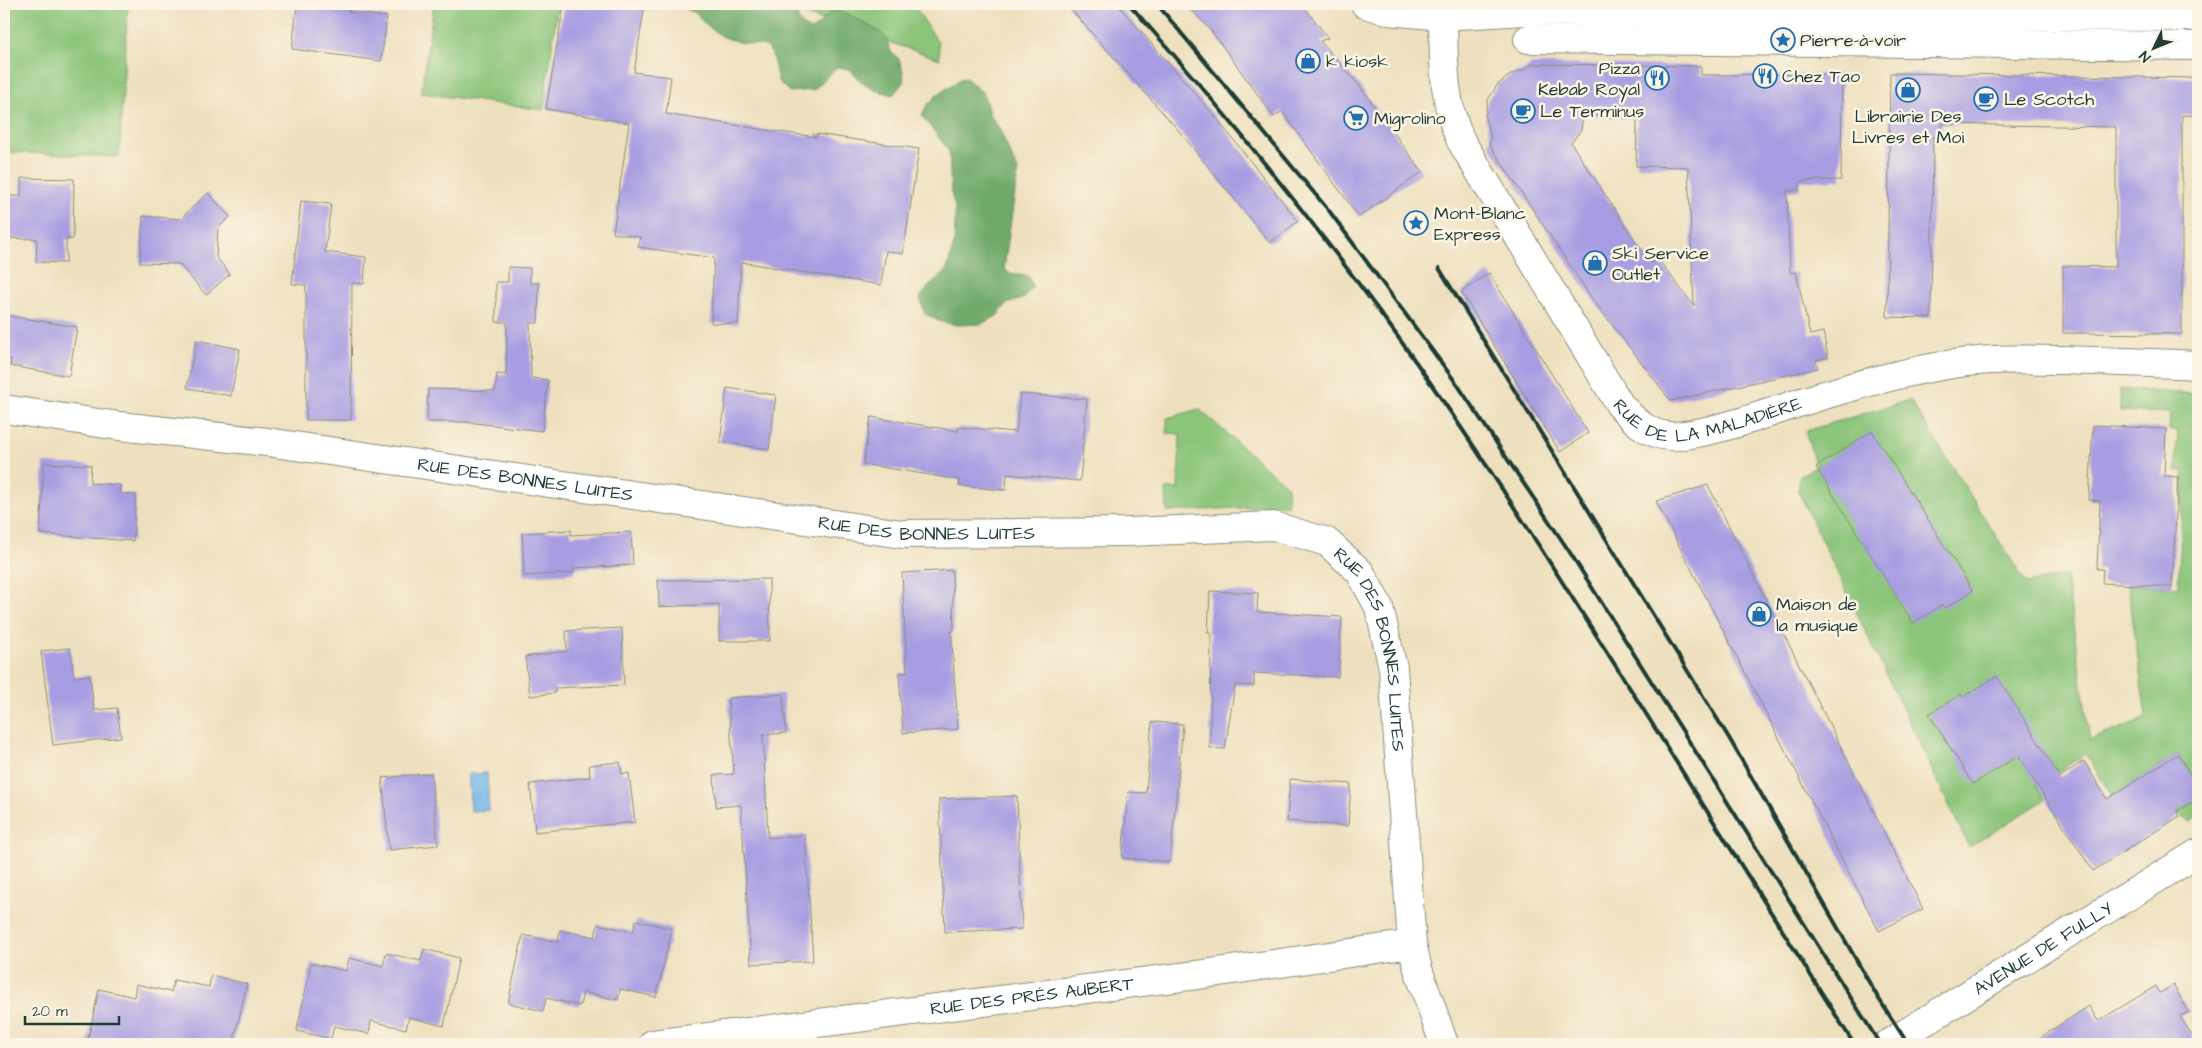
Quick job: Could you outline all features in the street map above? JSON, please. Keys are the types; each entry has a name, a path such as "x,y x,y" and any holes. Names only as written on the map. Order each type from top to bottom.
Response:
{"street":[{"path":"1365,4 1388,11 1443,16 1525,11 1857,10 2198,17"},
{"name":"RUE DE LA MALADIÈRE","path":"1443,16 1447,104 1452,122 1461,141 1620,405 1646,430 1661,435 1676,436 1707,430 1881,380 1940,366 1989,359 2198,365"},
{"path":"1528,39 2198,46"},
{"name":"RUE DES BONNES LUITES","path":"4,409 119,426 267,442 902,534 1130,532 1274,526 1326,542 1360,572 1379,607 1393,668 1412,944 1423,984 1444,1044"},
{"name":"AVENUE DE FULLY","path":"1888,1044 2198,853"},
{"name":"RUE DES PRÉS AUBERT","path":"653,1044 1197,976 1412,944"}],"green space":[{"path":"4,4 128,4 119,157 4,152"},
{"path":"434,4 558,4 543,110 421,93"},
{"path":"675,4 797,4 799,20 803,26 811,30 819,25 829,13 836,11 850,15 880,32 887,39 891,52 899,59 904,81 893,95 874,90 858,79 850,69 837,67 814,90 789,92 778,81 772,54 766,46 738,42 721,36 704,23 697,14"},
{"path":"773,4 913,4 938,42 940,59"},
{"path":"966,78 983,93 990,115 999,128 1018,171 1004,269 1011,274 1028,276 1033,286 1024,298 1007,304 997,316 981,324 958,325 941,322 925,314 920,298 929,286 946,272 954,244 955,223 949,151 922,116 924,110 933,99 960,79"},
{"path":"2120,389 2198,394 2198,787 2178,754 2112,796 2086,754 2036,785 2045,800 1969,847 1798,491 1800,475 1816,467 1805,431 1910,400 2026,583 2066,575 2090,740 2146,718 2128,585 2178,587 2184,471 2175,471 2178,431 2169,430 2170,413 2120,411"},
{"path":"1199,409 1287,486 1288,505 1167,512 1166,489 1178,489 1180,434 1167,433 1167,418"},
{"path":"2198,799 2198,817 2190,822 2180,816 2177,811"}],"water":[{"path":"487,773 489,810 471,811 468,774"}],"building":[{"path":"310,4 349,4 348,12 387,17 381,61 292,49 297,6 310,8"},
{"path":"564,4 645,4 634,72 671,77 666,114 816,137 816,134 919,149 903,254 886,251 881,285 741,262 738,324 711,323 714,258 638,247 640,237 613,233 629,123 546,109"},
{"path":"1066,4 1117,4 1213,114 1298,221 1270,243 1179,131"},
{"path":"1186,4 1302,4 1328,38 1320,41 1360,86 1422,172 1359,217 1282,111 1274,117 1213,33"},
{"path":"1532,64 1701,66 1701,75 1842,74 1841,180 1801,181 1799,190 1787,191 1790,273 1796,272 1810,335 1823,332 1828,357 1816,360 1818,368 1671,401 1593,300 1489,144 1491,139 1485,117 1488,100 1498,84 1512,74 1526,69","holes":["1583,115 1637,119 1636,166 1688,167 1694,306 1658,259 1650,263 1571,143 1581,130"]},
{"path":"1890,73 2198,78 2198,116 2182,115 2182,334 2063,333 2063,266 2116,267 2116,127 1942,124 1942,137 1933,137 1931,318 1887,317"},
{"path":"21,178 74,179 73,239 66,239 66,263 36,262 37,239 4,238 4,196 21,196"},
{"path":"208,193 230,217 218,228 216,257 230,274 206,295 179,264 140,263 143,216 180,219"},
{"path":"301,201 331,204 325,252 366,257 364,284 352,283 351,420 306,420 306,285 292,284"},
{"path":"508,267 530,268 530,283 539,283 538,323 530,323 531,378 548,380 542,431 467,422 427,422 428,389 495,391 497,374 506,375 507,322 496,322 496,282 508,282"},
{"path":"1489,273 1588,433 1560,452 1461,292"},
{"path":"4,315 77,327 69,376 10,366 11,359 4,358"},
{"path":"196,340 240,349 231,396 187,388"},
{"path":"727,388 776,395 769,449 720,442"},
{"path":"1020,394 1087,399 1080,481 1007,474 1006,490 959,486 960,480 863,464 871,417 958,431 958,427 1016,432"},
{"path":"2093,425 2166,429 2164,476 2178,477 2172,587 2102,583 2103,569 2097,569 2100,501 2089,500"},
{"path":"1872,431 1973,591 1945,608 1942,605 1913,623 1816,467"},
{"path":"44,463 91,465 90,483 120,485 119,493 136,495 133,541 40,534"},
{"path":"1708,485 1923,909 1879,931 1656,501"},
{"path":"571,530 571,535 631,532 633,565 574,568 574,573 524,576 522,533"},
{"path":"952,570 954,631 951,631 958,729 903,733 899,673 907,673 902,573"},
{"path":"769,579 770,641 719,641 719,604 659,607 658,580"},
{"path":"1210,591 1258,593 1257,612 1342,617 1338,677 1254,673 1254,686 1235,685 1225,749 1210,748 1211,633 1208,633"},
{"path":"622,628 624,685 555,688 555,693 530,696 525,657 567,651 566,631"},
{"path":"70,648 74,677 90,675 94,710 117,708 121,737 53,745 41,651"},
{"path":"1997,676 2060,777 2084,761 2107,799 2178,754 2198,787 2198,799 2177,811 2180,816 2093,871 2018,756 1973,784 1929,714 1961,694 1963,697"},
{"path":"783,694 786,733 763,735 768,838 805,835 813,961 751,964 741,805 716,807 714,775 734,774 728,698"},
{"path":"1152,722 1183,724 1170,862 1122,858 1128,792 1146,793"},
{"path":"620,762 622,774 629,773 635,822 535,832 530,784 590,777 589,765"},
{"path":"431,773 438,845 389,850 382,778"},
{"path":"1290,779 1351,784 1348,826 1287,821"},
{"path":"1017,796 1022,929 945,932 939,799"},
{"path":"636,920 672,929 656,997 620,989 618,1000 583,992 580,1006 546,998 543,1011 508,1003 523,935 558,942 560,930 595,937 598,924 633,932"},
{"path":"424,949 459,958 444,1026 409,1017 406,1029 371,1021 369,1034 334,1026 331,1039 297,1031 311,963 346,971 349,958 383,966 386,953 421,961"},
{"path":"211,975 247,984 233,1044 87,1044 99,989 134,997 136,984 171,992 174,980 209,987"},
{"path":"2173,985 2189,1012 2180,1016 2197,1044 2030,1044 2089,1006 2098,1021 2156,986 2160,993"}],"railway":[{"path":"1129,4 1197,82 1296,202 1359,284 1423,373 1551,564 1854,1044"},
{"path":"1157,4 1330,212 1457,384 1569,551 1880,1044"},
{"path":"1439,268 1729,738 1877,996 1908,1044"}],"place":[{"name":"Pierre-à-voir","path":"1783,40"},
{"name":"k kiosk","path":"1308,61"},
{"name":"Chez Tao","path":"1765,76"},
{"name":"Pizza Kebab Royal","path":"1657,78"},
{"name":"Librairie Des Livres et Moi","path":"1908,90"},
{"name":"Le Scotch","path":"1986,99"},
{"name":"Le Terminus","path":"1523,111"},
{"name":"Migrolino","path":"1356,118"},
{"name":"Mont-Blanc Express","path":"1416,223"},
{"name":"Ski Service Outlet","path":"1595,263"},
{"name":"Maison de la musique","path":"1759,614"}]}
